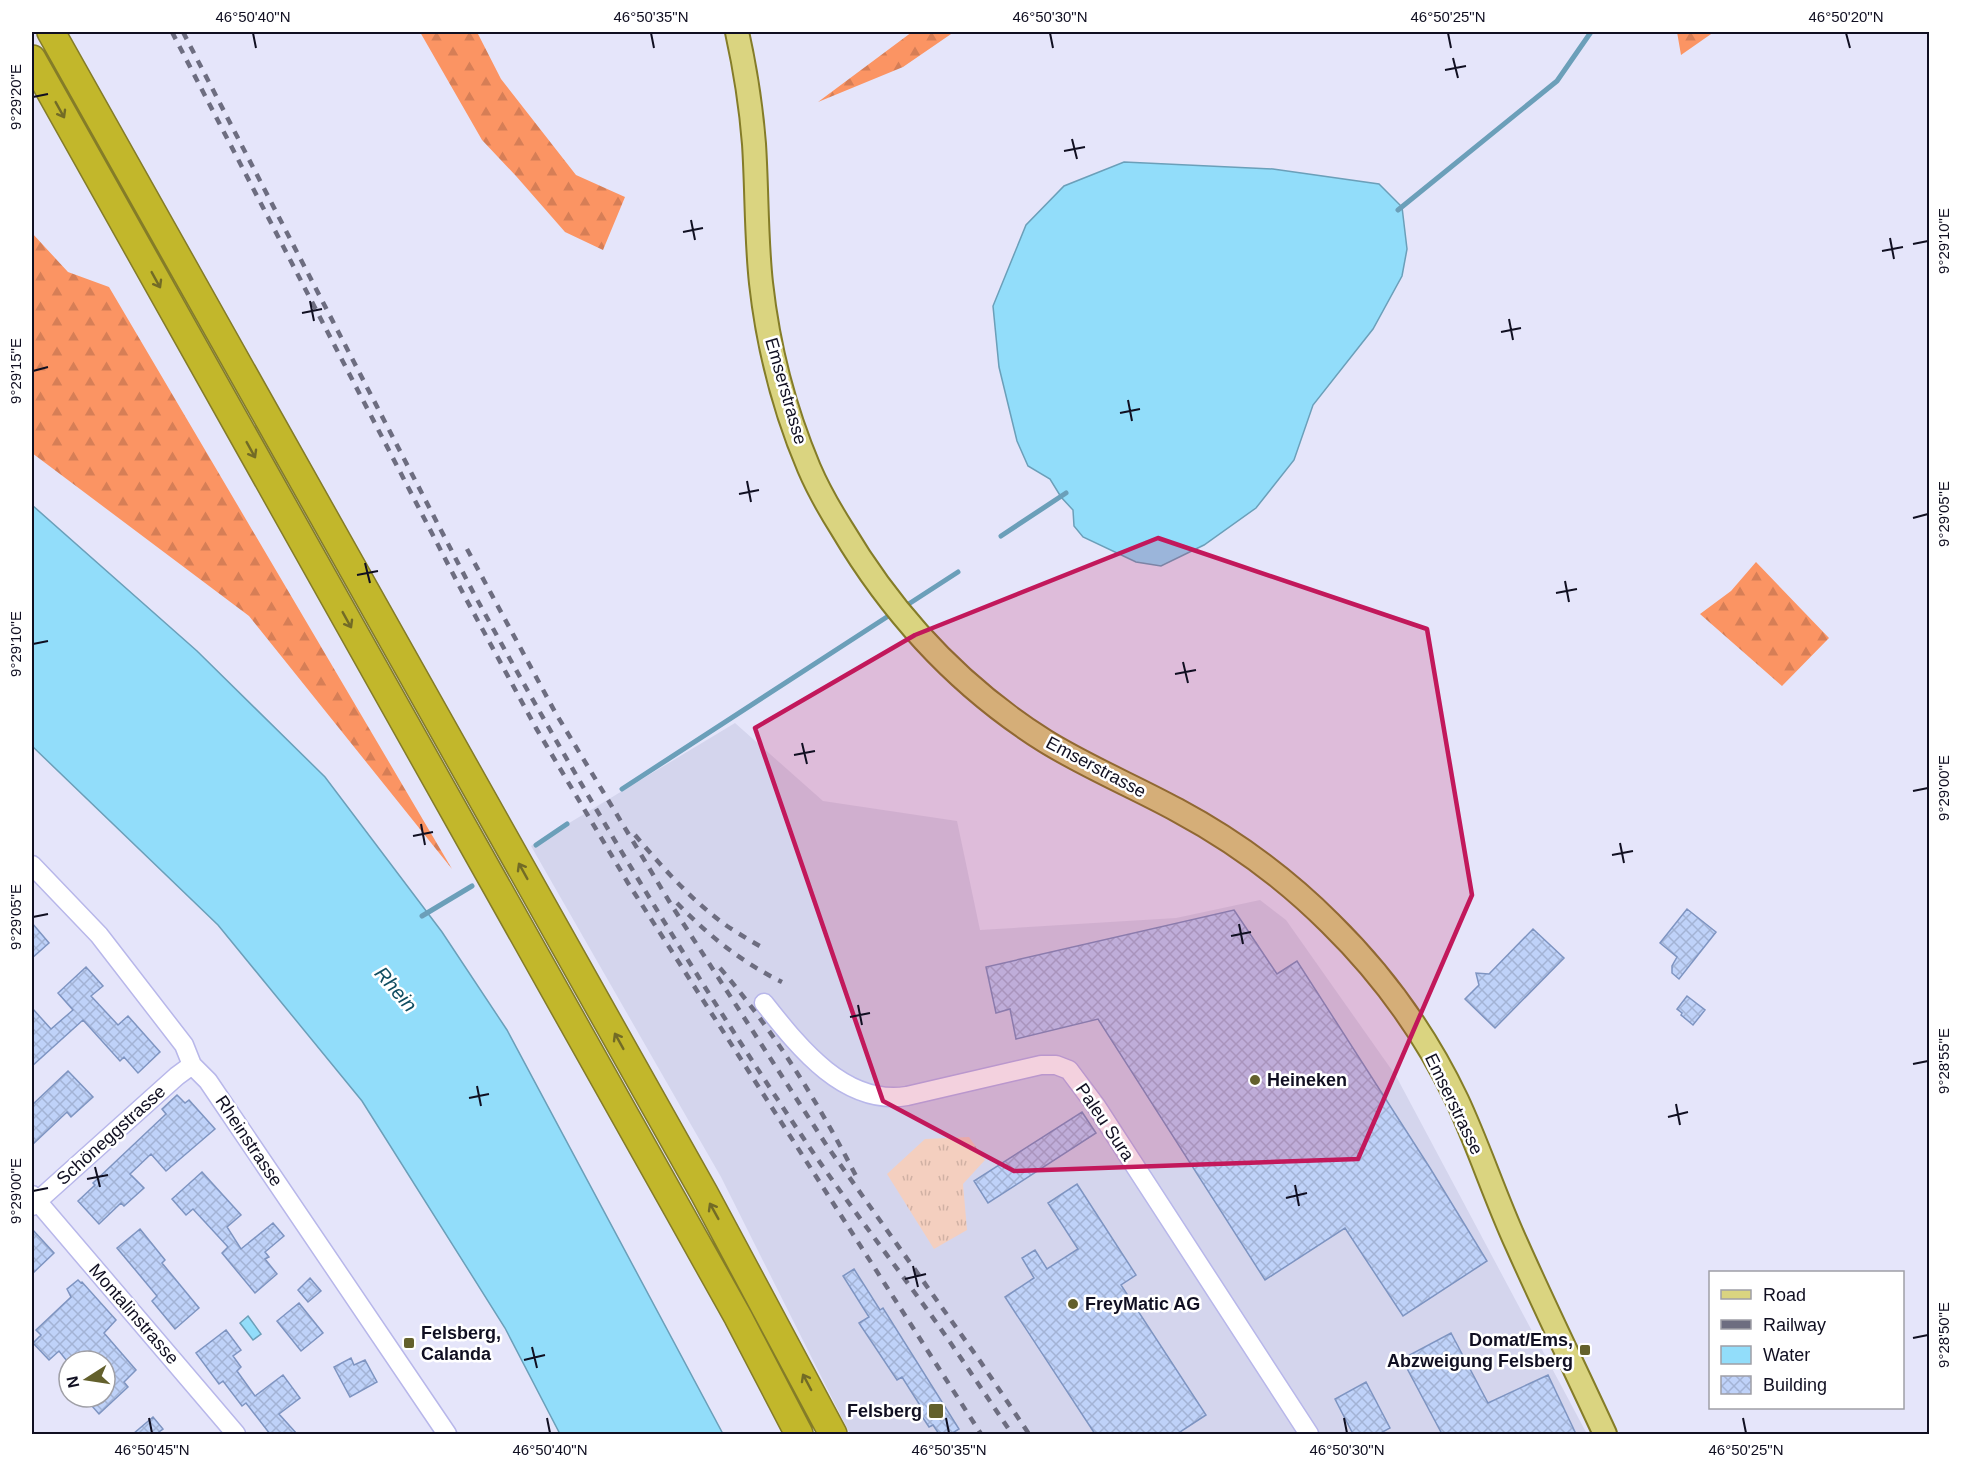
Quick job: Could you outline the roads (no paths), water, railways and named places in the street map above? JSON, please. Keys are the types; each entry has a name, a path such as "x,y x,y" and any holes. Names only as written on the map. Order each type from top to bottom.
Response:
{"highway":[{"path":"51,32 704,1193 833,1434"},
{"path":"32,59 677,1208 799,1434"}],"main road":[{"name":"Emserstrasse","path":"737,32 754,141 761,278 772,352 782,393 810,470 829,508 862,563 901,615 929,646 982,695 1046,741 1087,765 1177,810 1258,861 1293,888 1369,965 1416,1028 1457,1100 1515,1242 1605,1434"}],"street":[{"name":"Rheinstrasse","path":"32,865 99,935 184,1045 192,1065 221,1099 447,1434"},
{"name":"Paleu Sura","path":"764,1003 813,1060 850,1086 878,1096 894,1098 907,1096 1041,1065 1056,1065 1069,1070 1096,1106 1309,1434"},
{"name":"Schöneggstrasse","path":"33,1201 192,1065"},
{"name":"Montalinstrasse","path":"33,1201 236,1434"}],"water":[{"path":"1124,162 1273,169 1379,184 1402,207 1407,249 1402,276 1373,329 1313,405 1294,460 1256,508 1204,545 1161,566 1136,562 1083,537 1074,526 1073,510 1061,497 1050,479 1028,466 1017,441 999,367 993,306 1026,225 1064,186"},
{"name":"Rhein","path":"32,505 197,651 325,777 442,932 507,1030 723,1434 560,1434 505,1328 362,1101 218,925 32,746"},
{"path":"248,1316 261,1334 253,1340 240,1323"}],"waterway":[{"path":"1398,210 1557,81 1591,32"},
{"path":"1001,536 1066,493"},
{"path":"904,607 958,572"},
{"path":"622,789 893,613"},
{"path":"536,845 567,824"},
{"path":"422,916 472,886"}],"railway":[{"path":"172,32 465,597 536,728 628,883 981,1434"},
{"path":"183,32 473,592 594,805 722,1014 812,1151 936,1322 1012,1434"},
{"path":"467,549 555,712 672,906 827,1146 980,1361 1029,1434"},
{"path":"635,835 667,872 702,906 727,926 763,948"},
{"path":"677,903 726,947 753,966 782,982"},
{"path":"720,968 777,1042 826,1121 856,1176"}],"place":[{"name":"Heineken","path":"1255,1080"},
{"name":"FreyMatic AG","path":"1073,1304"},
{"name":"Felsberg, Calanda","path":"409,1343"},
{"name":"Domat/Ems, Abzweigung Felsberg","path":"1585,1350"},
{"name":"Felsberg","path":"936,1411"}]}
